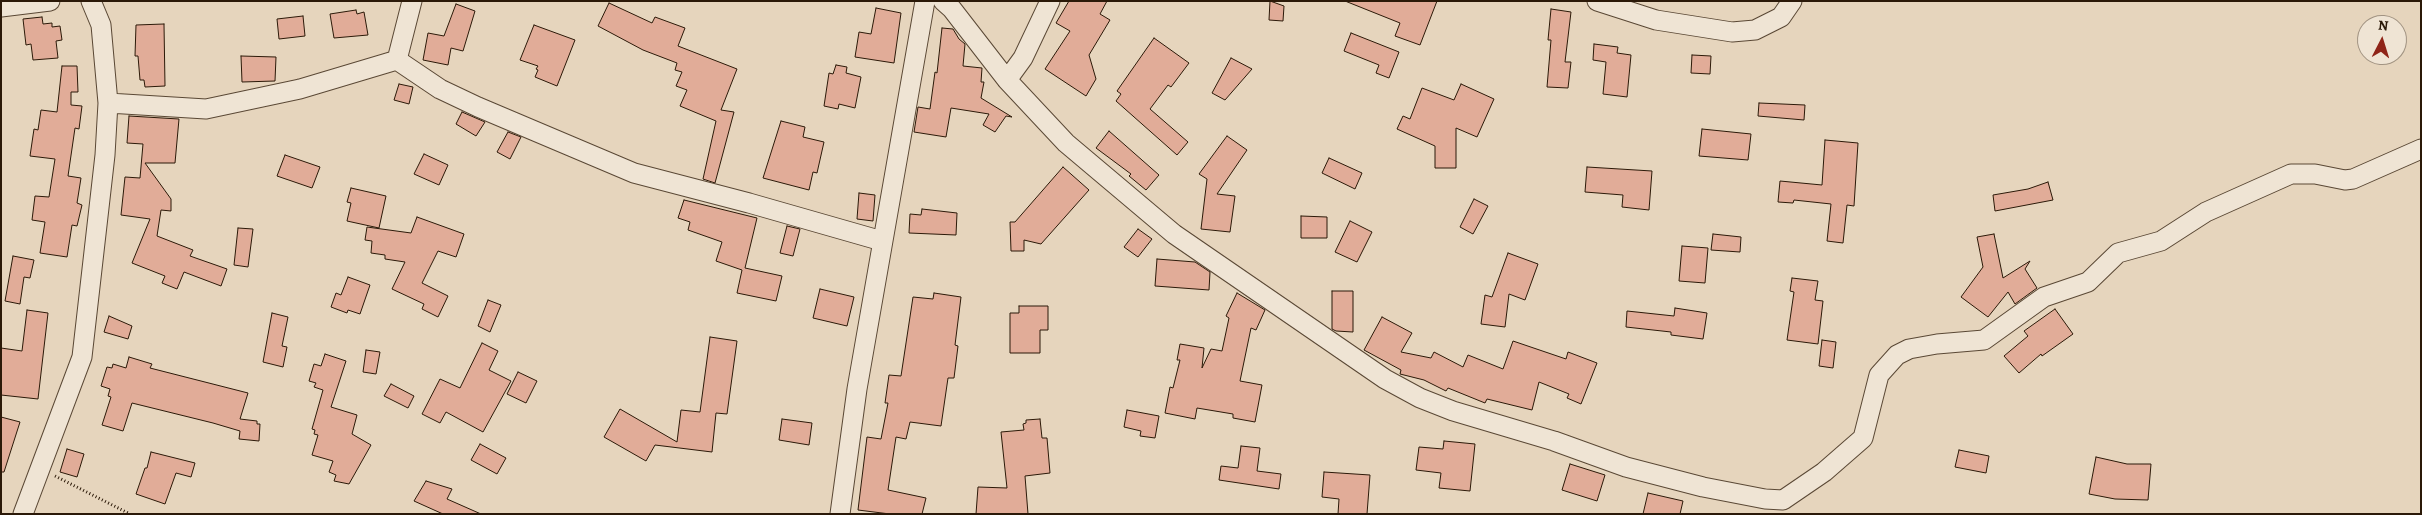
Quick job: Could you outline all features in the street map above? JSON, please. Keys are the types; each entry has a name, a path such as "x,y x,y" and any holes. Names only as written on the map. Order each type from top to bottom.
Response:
{"street":[{"path":"1,7 50,1"},
{"path":"23,514 82,358 105,155 108,102 101,25 91,1"},
{"path":"397,60 412,1"},
{"path":"840,514 857,389 925,1"},
{"path":"944,1 1007,80 1066,143 1174,234 1385,380 1420,398 1453,411 1554,441 1626,467 1703,487 1774,500 1783,500 1824,472 1863,438 1879,375 1897,355 1909,349 1937,344 1984,340 2044,297 2088,282 2118,253 2161,240 2206,212 2282,177 2290,174 2307,173 2346,180 2360,178 2421,149"},
{"path":"1007,80 1023,58 1050,1"},
{"path":"1597,1 1656,20 1732,32 1755,30 1781,17 1792,1"},
{"path":"108,102 206,108 300,89 397,60 440,88 478,107 634,173 749,202 882,241"}],"path":[{"path":"39,468 130,514"}],"building":[{"path":"1069,1 1107,1 1100,14 1110,20 1089,55 1096,79 1086,96 1045,69 1070,31 1056,23"},
{"path":"1270,1 1284,6 1283,21 1269,20"},
{"path":"1345,1 1437,1 1420,45 1395,36 1400,23"},
{"path":"609,3 652,23 655,17 685,28 678,46 737,69 721,110 734,112 715,183 703,179 716,121 680,106 687,90 676,86 682,72 675,70 677,63 643,50 598,26"},
{"path":"456,4 475,11 463,51 451,48 448,65 423,60 428,33 444,36"},
{"path":"876,8 901,13 894,63 855,57 859,32 871,34"},
{"path":"1551,9 1571,12 1565,62 1571,62 1568,88 1547,87 1551,40 1548,40"},
{"path":"356,10 357,14 364,12 368,35 334,38 330,14"},
{"path":"303,16 305,36 279,39 277,19"},
{"path":"42,17 43,24 52,23 52,27 60,26 62,40 56,41 58,58 33,60 31,44 26,45 23,19"},
{"path":"164,24 165,86 145,87 144,80 140,80 138,56 135,56 136,25"},
{"path":"534,25 575,40 557,86 535,77 538,66 520,60"},
{"path":"942,28 953,29 959,39 965,44 963,66 982,68 981,82 984,82 981,98 1012,117 1006,116 995,132 983,125 989,114 951,108 946,137 914,132 918,107 930,109 935,72 937,73"},
{"path":"1351,33 1399,52 1389,78 1376,73 1379,65 1344,51"},
{"path":"1154,38 1189,63 1171,87 1168,85 1150,109 1188,142 1177,155 1116,101 1121,94 1117,91"},
{"path":"1594,44 1618,47 1617,53 1631,55 1627,97 1603,94 1606,62 1593,60"},
{"path":"1692,55 1711,56 1710,74 1691,73"},
{"path":"241,56 276,57 275,81 242,82"},
{"path":"1231,58 1252,69 1225,100 1212,93"},
{"path":"836,65 847,67 846,73 861,77 855,108 839,104 838,109 824,106 829,73 833,74"},
{"path":"62,66 77,66 78,92 71,92 71,105 82,106 79,129 75,128 68,176 81,178 77,203 82,205 77,226 72,225 67,257 40,253 45,222 32,220 35,196 49,197 55,159 30,156 34,129 38,130 41,110 57,112"},
{"path":"399,84 413,87 409,104 394,100"},
{"path":"1461,84 1494,99 1477,137 1456,128 1456,168 1435,168 1435,146 1397,129 1403,116 1410,119 1422,88 1454,100"},
{"path":"1759,103 1805,105 1804,120 1758,116"},
{"path":"462,112 485,122 476,136 456,124"},
{"path":"129,116 179,119 175,163 145,163 171,199 171,211 161,210 157,236 193,250 190,256 227,269 221,286 184,272 177,289 162,283 165,276 132,263 150,219 121,215 125,177 140,178 143,144 127,143"},
{"path":"781,121 805,127 803,137 824,142 817,173 813,172 809,190 763,178"},
{"path":"1702,129 1751,134 1748,160 1699,156"},
{"path":"1109,131 1159,175 1146,190 1129,176 1131,174 1096,148"},
{"path":"508,132 521,137 510,159 497,152"},
{"path":"1227,136 1247,150 1217,194 1235,196 1230,232 1201,229 1207,179 1199,174"},
{"path":"1825,140 1858,143 1854,206 1847,205 1843,243 1827,241 1831,204 1794,200 1793,203 1778,202 1780,181 1822,185"},
{"path":"424,154 448,165 439,185 414,174"},
{"path":"285,155 320,167 312,188 277,176"},
{"path":"1329,158 1362,173 1355,189 1322,173"},
{"path":"1063,167 1089,190 1041,244 1024,240 1024,251 1011,251 1010,222 1015,222"},
{"path":"1587,167 1652,171 1649,210 1622,207 1623,195 1585,192"},
{"path":"2048,182 2053,200 1995,211 1993,195 2028,189"},
{"path":"351,188 386,196 379,228 347,221 351,203 347,202"},
{"path":"859,193 875,195 873,221 857,219"},
{"path":"1474,199 1488,206 1473,234 1460,227"},
{"path":"684,200 757,218 745,268 782,276 776,301 737,293 742,270 716,261 722,242 688,230 690,222 678,218"},
{"path":"922,209 957,213 956,235 909,233 910,214 921,215"},
{"path":"1301,216 1327,217 1327,238 1301,238"},
{"path":"417,217 464,234 456,257 438,251 422,283 448,296 438,317 422,309 424,304 392,289 405,262 385,259 385,255 371,253 372,241 365,240 367,227 411,233"},
{"path":"1350,221 1372,232 1357,262 1335,252"},
{"path":"787,226 800,229 793,256 780,253"},
{"path":"238,228 253,229 248,267 234,265"},
{"path":"1138,229 1152,239 1138,257 1124,247"},
{"path":"1713,234 1741,237 1740,252 1711,250"},
{"path":"1994,234 2003,278 2030,261 2025,269 2037,288 2015,304 2008,292 1988,317 1961,297 1983,267 1977,237"},
{"path":"1682,246 1708,248 1705,283 1679,281"},
{"path":"1508,253 1538,264 1525,300 1509,294 1505,327 1481,324 1485,295 1492,297"},
{"path":"13,256 34,260 30,278 24,277 20,304 5,301"},
{"path":"1157,259 1195,262 1210,272 1209,290 1155,286"},
{"path":"348,277 370,285 360,314 348,310 347,313 331,307 336,293 341,295"},
{"path":"1792,278 1818,281 1815,300 1823,301 1818,344 1787,340 1794,292 1790,291"},
{"path":"820,289 854,297 847,326 813,318"},
{"path":"1332,291 1353,291 1353,332 1332,329"},
{"path":"934,293 961,297 955,345 958,346 954,378 948,378 941,426 910,422 906,439 896,437 888,490 926,498 922,514 890,514 858,510 867,437 881,439 888,403 885,403 889,375 901,376 913,297 933,299"},
{"path":"1237,293 1265,310 1256,330 1251,328 1240,381 1262,385 1255,422 1233,418 1233,414 1197,408 1195,419 1165,413 1170,387 1173,388 1180,360 1177,360 1180,344 1204,348 1202,368 1211,349 1222,351 1229,318 1226,316"},
{"path":"488,300 501,305 490,332 478,326"},
{"path":"1019,306 1048,306 1048,330 1040,330 1040,353 1010,353 1010,313 1019,313"},
{"path":"1675,308 1707,313 1703,339 1671,335 1671,332 1626,327 1627,311 1674,316"},
{"path":"2055,309 2073,334 2042,356 2041,354 2019,373 2004,356 2028,336 2024,331"},
{"path":"27,310 48,313 38,399 1,395 1,348 22,351"},
{"path":"272,313 288,317 282,346 287,347 283,367 263,362"},
{"path":"109,316 132,326 128,339 104,332"},
{"path":"1382,317 1412,333 1401,352 1431,358 1434,352 1463,367 1468,355 1503,369 1513,341 1566,359 1568,352 1597,363 1581,404 1567,398 1569,394 1539,382 1532,410 1487,399 1485,403 1448,388 1446,391 1424,380 1400,374 1401,370 1364,350"},
{"path":"710,337 737,341 727,414 716,413 712,452 655,445 646,461 604,437 620,409 677,442 681,410 700,412"},
{"path":"1822,340 1836,342 1833,368 1819,366"},
{"path":"482,343 498,351 489,370 511,381 483,432 446,412 440,423 422,414 440,379 460,388"},
{"path":"366,350 380,352 376,374 363,372"},
{"path":"325,354 346,361 331,407 357,415 352,434 371,445 349,484 334,481 336,475 329,472 333,461 312,455 318,435 314,434 315,430 312,429 323,390 314,387 316,383 309,381 314,364 321,366"},
{"path":"129,357 152,364 150,368 248,393 240,419 257,421 257,424 260,424 259,441 239,439 240,431 132,403 123,431 102,425 111,397 108,396 110,389 101,386 107,367 112,368 113,364 126,368"},
{"path":"518,372 537,381 526,403 507,394"},
{"path":"391,384 414,396 408,408 384,396"},
{"path":"1127,410 1159,416 1155,438 1140,436 1141,431 1124,427"},
{"path":"1,417 20,422 4,472 1,472"},
{"path":"782,419 812,423 809,445 779,440"},
{"path":"1040,419 1042,438 1047,438 1050,473 1025,476 1028,514 976,514 978,487 1007,488 1001,432 1024,430 1023,424 1026,423 1026,420"},
{"path":"1444,441 1475,444 1470,491 1439,488 1441,473 1416,470 1419,447 1443,449"},
{"path":"480,444 506,458 497,474 471,460"},
{"path":"1241,446 1260,448 1257,471 1281,474 1279,489 1219,480 1221,466 1238,468"},
{"path":"67,449 84,454 77,477 60,472"},
{"path":"1959,450 1989,456 1986,473 1955,467"},
{"path":"151,452 195,463 191,477 176,473 165,504 136,494 145,468 147,468"},
{"path":"2096,457 2127,464 2151,464 2148,500 2115,499 2089,494"},
{"path":"1570,464 1605,475 1597,501 1562,490"},
{"path":"1324,472 1370,475 1367,514 1338,514 1339,499 1322,497"},
{"path":"426,481 452,489 447,499 481,514 443,514 414,501"},
{"path":"1648,493 1683,501 1680,514 1643,514"}]}
